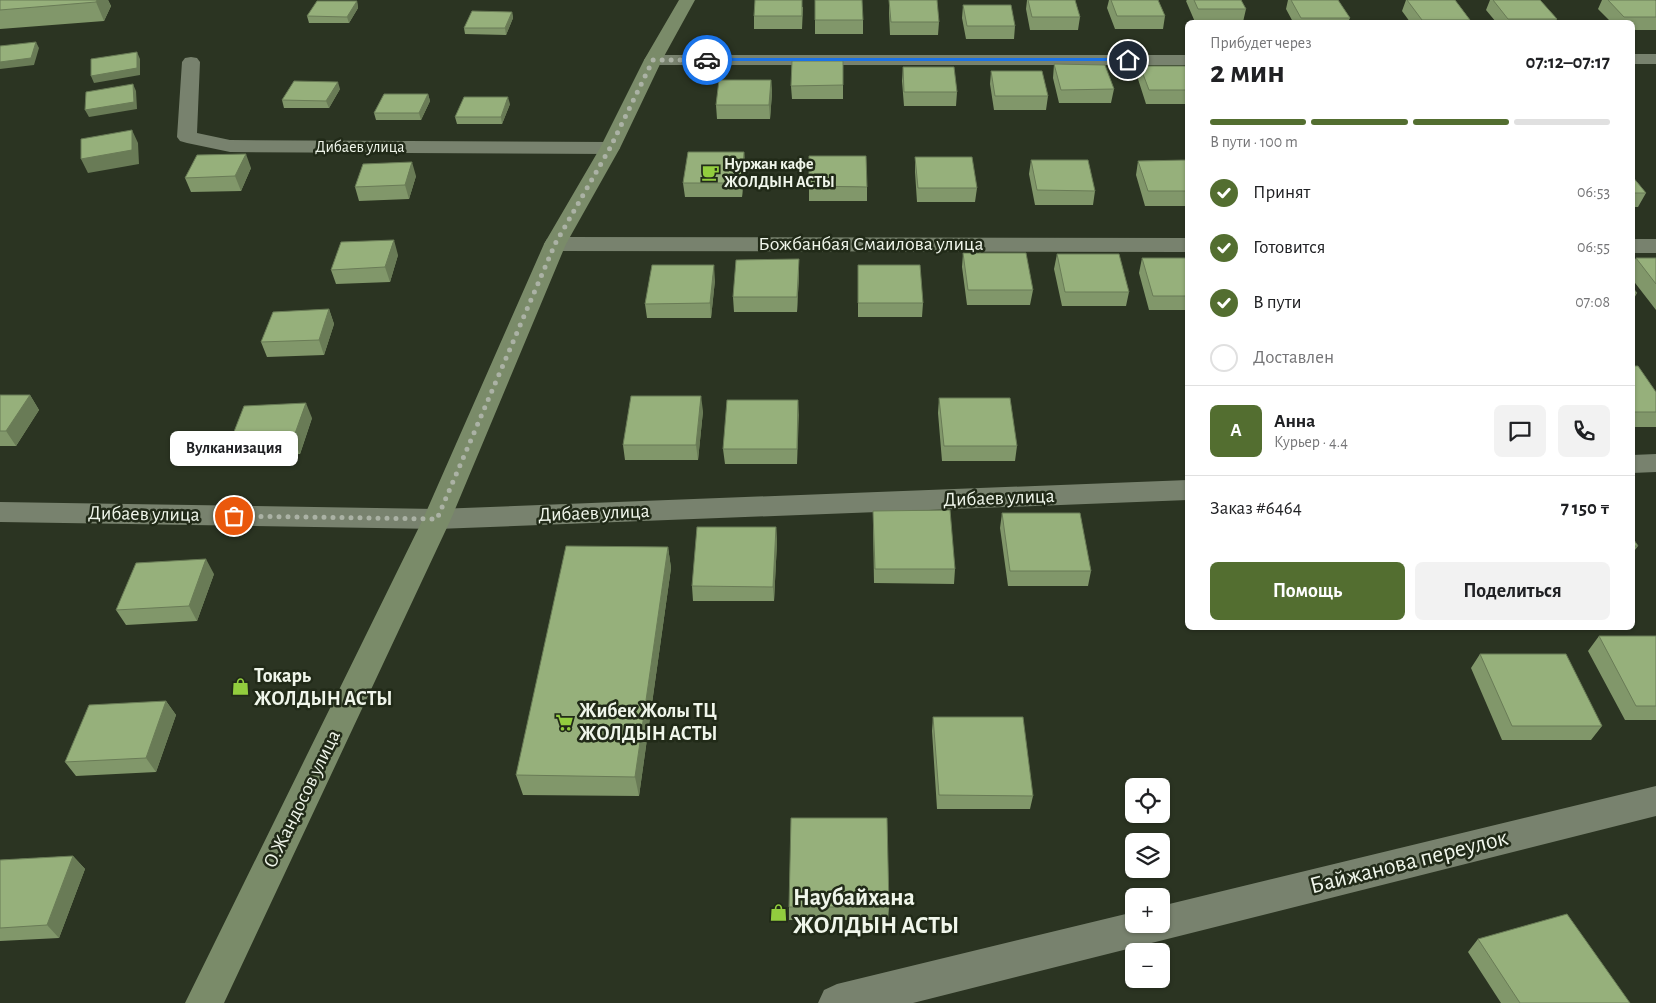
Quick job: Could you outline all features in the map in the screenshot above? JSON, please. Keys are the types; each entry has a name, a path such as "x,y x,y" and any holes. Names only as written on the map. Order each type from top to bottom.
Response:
{"main road":[{"name":"О.Жандосов улица","path":"204,1003 437,519 555,244 610,148 653,60 687,0"}],"street":[{"path":"653,60 1185,60"},
{"path":"1635,60 1656,60"},
{"name":"Дибаев улица","path":"191,62 187,137 221,144 240,146 610,148"},
{"name":"Божбанбая Смаилова улица","path":"555,244 1185,245"},
{"path":"1635,246 1656,246"},
{"path":"1635,464 1656,463"},
{"name":"Дибаев улица","path":"0,512 437,519 1185,490"},
{"name":"Байжанова переулок","path":"1170,921 1656,801"},
{"name":"Байжанова переулок","path":"837,1003 1125,932"}],"building":[{"path":"0,0 97,0 96,2 0,10"},
{"path":"755,0 802,0 802,16 754,16"},
{"path":"815,0 862,0 863,20 815,20"},
{"path":"889,0 937,0 939,22 891,22"},
{"path":"1028,0 1075,0 1080,17 1032,17"},
{"path":"1111,0 1158,0 1165,16 1117,16"},
{"path":"1194,0 1241,0 1246,9 1198,9"},
{"path":"1291,0 1338,0 1350,18 1301,18"},
{"path":"1407,0 1455,0 1470,20 1422,20"},
{"path":"1493,0 1540,0 1557,19 1508,19"},
{"path":"1608,0 1655,0 1656,17 1624,17"},
{"path":"317,1 357,1 347,17 307,16"},
{"path":"963,5 1011,5 1015,26 967,26"},
{"path":"472,11 512,12 505,28 464,28"},
{"path":"36,42 31,58 0,62 0,46"},
{"path":"137,52 137,68 91,76 91,59"},
{"path":"792,61 843,61 843,85 791,86"},
{"path":"1054,64 1105,65 1114,89 1061,90"},
{"path":"1140,66 1185,66 1185,90 1149,90"},
{"path":"903,67 954,67 957,92 904,92"},
{"path":"991,71 1042,71 1048,96 995,96"},
{"path":"719,80 771,80 769,105 716,105"},
{"path":"294,81 338,82 326,101 282,100"},
{"path":"133,84 134,102 85,110 86,92"},
{"path":"384,94 428,94 419,113 374,113"},
{"path":"464,97 508,97 501,117 455,117"},
{"path":"132,130 132,150 81,159 81,139"},
{"path":"688,152 744,152 742,183 683,183"},
{"path":"246,154 235,176 185,178 197,155"},
{"path":"809,156 866,156 867,187 809,186"},
{"path":"915,157 972,157 977,188 918,188"},
{"path":"1031,160 1088,160 1095,191 1037,190"},
{"path":"1185,160 1185,191 1148,191 1138,161"},
{"path":"412,162 405,185 355,187 363,164"},
{"path":"1635,180 1646,193 1635,193"},
{"path":"394,240 385,267 331,270 341,242"},
{"path":"963,253 1026,253 1033,290 968,290"},
{"path":"1057,254 1119,254 1129,292 1065,292"},
{"path":"1142,258 1185,258 1185,296 1153,296"},
{"path":"1636,258 1656,258 1656,284"},
{"path":"799,259 797,297 733,297 736,260"},
{"path":"652,265 714,265 710,303 645,304"},
{"path":"858,265 920,265 923,303 858,303"},
{"path":"329,309 319,340 261,342 273,312"},
{"path":"1635,366 1638,366 1656,392 1656,412 1635,412"},
{"path":"0,395 30,395 6,431 0,431"},
{"path":"631,396 701,396 696,445 623,445"},
{"path":"939,398 1010,398 1017,446 944,446"},
{"path":"727,400 798,400 797,449 723,449"},
{"path":"306,403 293,439 230,442 244,406"},
{"path":"950,510 955,569 875,569 873,511"},
{"path":"1002,513 1080,513 1091,571 1010,571"},
{"path":"697,527 776,527 773,587 692,586"},
{"path":"566,546 668,547 635,777 516,775"},
{"path":"206,559 189,606 116,610 136,563"},
{"path":"1599,636 1656,636 1656,706 1636,706"},
{"path":"1480,654 1566,654 1602,726 1512,726"},
{"path":"166,701 146,758 65,762 89,705"},
{"path":"933,717 1023,717 1033,796 939,795"},
{"path":"791,818 887,818 889,907 789,907"},
{"path":"73,856 47,925 0,928 0,860"},
{"path":"1567,914 1630,1003 1520,1003 1478,939"}],"way so far":[{"path":"234,516 437,519 555,244 610,148 653,60 707,60"}],"place":[{"name":"Нуржан кафе ЖОЛДЫН АСТЫ","path":"710,173"},
{"name":"Вулканизация","path":"234,516"},
{"name":"Токарь ЖОЛДЫН АСТЫ","path":"240,687"},
{"name":"Жибек Жолы ТЦ ЖОЛДЫН АСТЫ","path":"565,723"},
{"name":"Наубайхана ЖОЛДЫН АСТЫ","path":"779,912"}],"route":[{"path":"707,60 1128,60"}]}
